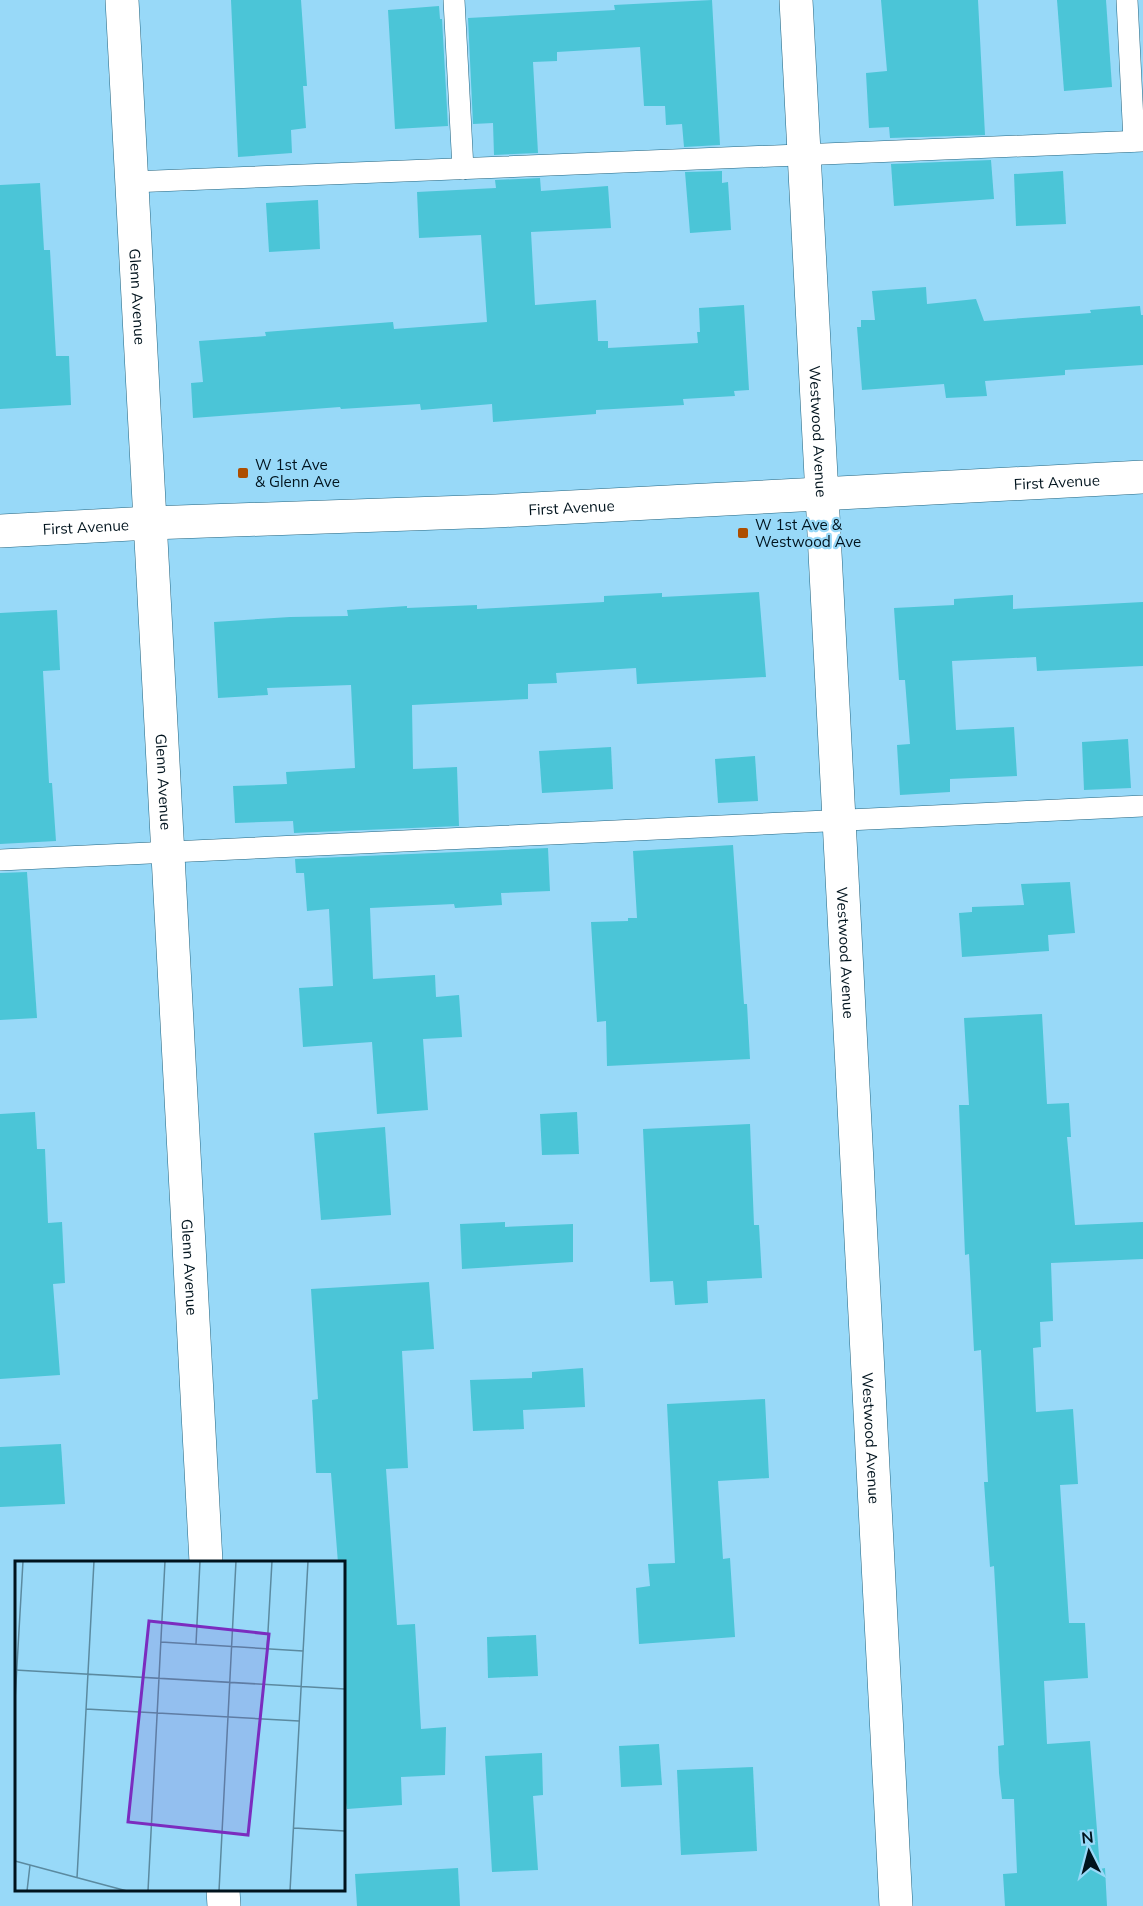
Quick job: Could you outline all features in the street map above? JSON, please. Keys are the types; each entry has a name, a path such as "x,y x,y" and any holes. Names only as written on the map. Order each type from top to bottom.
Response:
{"street":[{"name":"Glenn Avenue","path":"122,0 206,1561"},
{"name":"Westwood Avenue","path":"796,0 896,1906"},
{"name":"First Avenue","path":"0,531 150,523 496,511 1143,477"}],"lane":[{"path":"454,0 463,169"},
{"path":"131,182 1138,141 1127,0"},
{"path":"0,860 1143,806"}],"building":[{"path":"231,0 301,0 307,86 303,86 306,128 291,130 292,153 238,157"},
{"path":"712,0 720,145 684,147 682,124 666,125 665,106 644,106 640,47 557,52 557,61 533,62 538,153 494,155 493,123 473,124 468,18 615,10 614,5"},
{"path":"881,0 978,0 985,135 890,138 889,127 869,128 866,73 887,71"},
{"path":"1057,0 1106,0 1112,87 1064,91"},
{"path":"439,6 440,19 442,19 448,126 395,129 388,10"},
{"path":"991,160 994,199 894,206 891,164"},
{"path":"722,171 722,183 728,182 731,230 690,233 685,172"},
{"path":"1063,171 1066,224 1016,226 1014,174"},
{"path":"540,178 541,191 608,186 611,228 531,232 535,305 596,300 598,341 608,341 608,348 698,343 699,308 744,305 749,390 734,391 735,396 683,399 684,405 596,410 596,414 493,422 492,404 421,410 420,404 341,409 340,407 193,418 191,383 203,382 199,341 266,336 265,332 393,322 394,329 487,322 481,235 419,238 417,192 496,188 495,180"},
{"path":"40,183 44,250 50,250 56,356 69,356 71,405 0,409 0,185"},
{"path":"318,200 320,249 269,252 266,203"},
{"path":"926,287 927,304 976,299 984,321 1091,313 1090,310 1140,306 1141,315 1143,315 1143,365 1065,370 1065,375 985,381 987,396 946,398 944,384 862,390 857,327 861,327 861,320 875,320 872,291"},
{"path":"759,592 766,677 637,684 636,668 556,673 557,683 528,684 528,699 412,705 413,769 457,767 459,826 294,833 293,821 235,823 233,786 287,784 286,772 355,768 351,685 267,688 268,695 218,698 214,622 348,616 347,610 407,606 407,608 477,605 477,609 604,602 604,596 662,593 662,597"},
{"path":"1013,595 1013,609 1143,602 1143,666 1037,671 1036,657 952,661 956,730 1014,727 1017,776 950,779 950,792 900,795 897,745 910,744 905,680 899,680 894,608 954,605 954,599"},
{"path":"57,610 60,670 43,671 49,783 52,783 56,841 0,844 0,613"},
{"path":"1128,739 1131,788 1084,790 1082,742"},
{"path":"611,747 613,789 542,793 539,751"},
{"path":"755,756 758,801 718,803 715,759"},
{"path":"733,845 750,1059 607,1066 606,1021 597,1022 591,922 628,921 628,918 637,918 633,851"},
{"path":"548,848 550,891 501,893 502,905 455,908 454,904 370,908 373,979 435,975 436,997 459,995 462,1037 423,1039 428,1110 377,1114 372,1042 303,1047 299,988 333,986 329,909 307,911 304,873 296,873 295,859"},
{"path":"27,872 37,1018 0,1020 0,873"},
{"path":"1070,882 1075,933 1048,935 1049,951 962,957 959,913 972,912 972,907 1024,905 1021,884"},
{"path":"1042,1014 1047,1104 1069,1103 1071,1137 1067,1137 1075,1225 1143,1222 1143,1259 1051,1263 1053,1321 1040,1322 1041,1347 1033,1348 1036,1412 1073,1409 1078,1484 1060,1485 1069,1623 1085,1623 1088,1678 1044,1681 1047,1744 1090,1741 1100,1869 1105,1868 1107,1906 1005,1906 1003,1874 1017,1873 1014,1799 1002,1799 999,1773 998,1746 1004,1745 994,1566 990,1567 984,1482 988,1482 981,1350 974,1351 969,1254 965,1255 959,1105 969,1105 964,1018"},
{"path":"35,1112 37,1149 45,1149 48,1223 62,1222 65,1283 53,1284 60,1375 0,1379 0,1114"},
{"path":"577,1112 579,1154 542,1155 540,1114"},
{"path":"750,1124 754,1225 759,1225 762,1278 707,1281 708,1303 675,1305 673,1281 650,1282 643,1129"},
{"path":"385,1127 391,1215 321,1220 314,1133"},
{"path":"505,1222 505,1227 573,1224 573,1262 462,1269 460,1224"},
{"path":"429,1282 434,1349 402,1351 408,1468 386,1469 397,1625 415,1624 421,1729 446,1727 445,1775 401,1777 402,1805 347,1809 345,1803 345,1561 338,1561 331,1473 316,1473 312,1400 318,1399 311,1289"},
{"path":"583,1368 585,1407 523,1410 524,1429 473,1431 470,1380 532,1378 532,1372"},
{"path":"765,1399 769,1478 718,1481 723,1559 730,1558 735,1637 639,1644 636,1588 650,1586 648,1564 675,1563 667,1404"},
{"path":"61,1444 65,1504 0,1507 0,1447"},
{"path":"536,1635 538,1676 488,1678 487,1637"},
{"path":"659,1744 662,1785 621,1787 619,1746"},
{"path":"542,1753 543,1795 533,1796 538,1870 492,1872 485,1756"},
{"path":"753,1767 757,1851 681,1855 677,1770"},
{"path":"458,1868 460,1906 357,1906 355,1874"}],"place":[{"name":"W 1st Ave & Glenn Ave","path":"243,473"},
{"name":"W 1st Ave & Westwood Ave","path":"743,533"}]}
